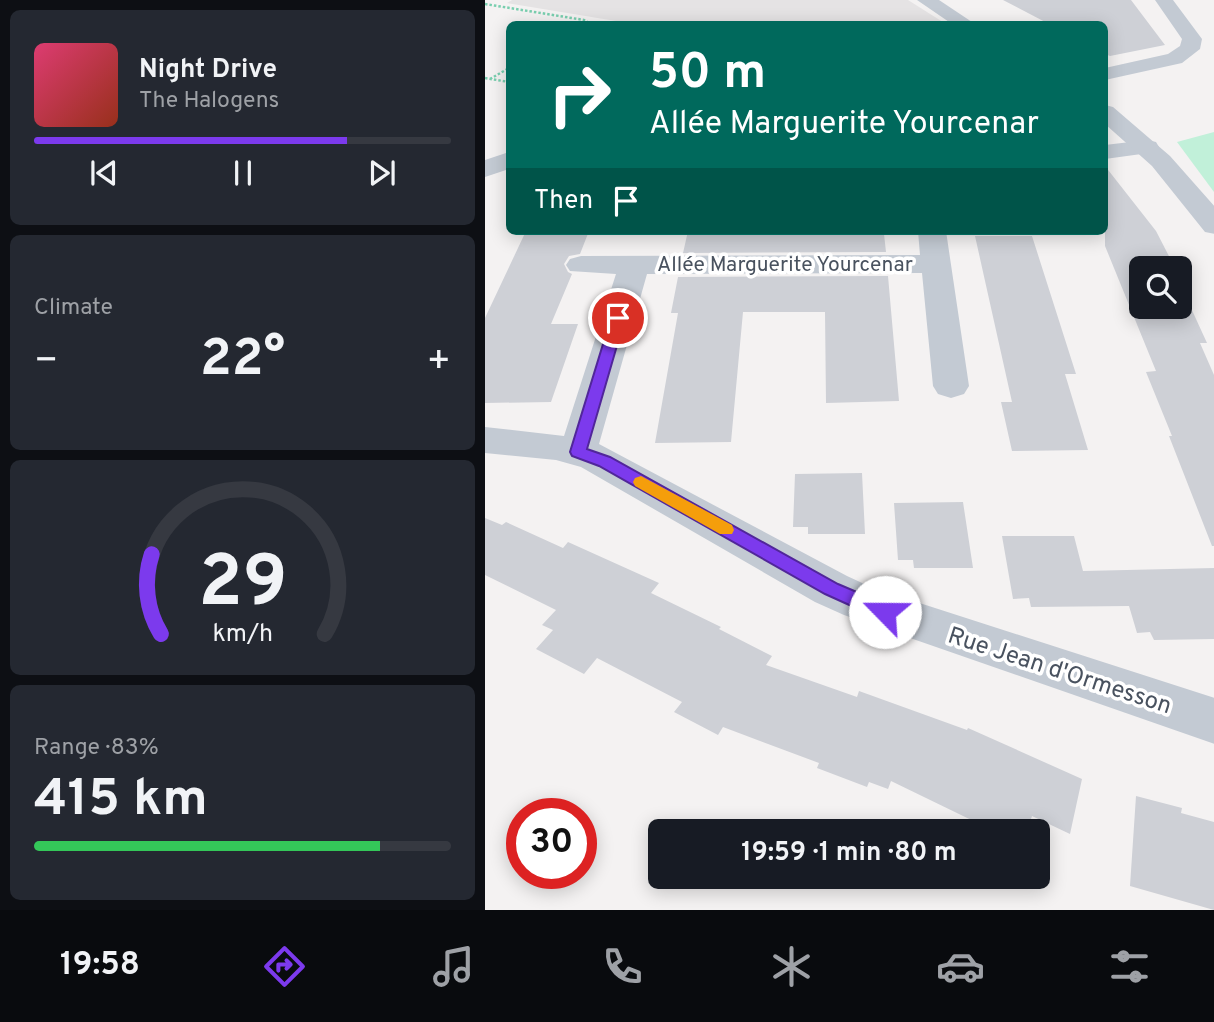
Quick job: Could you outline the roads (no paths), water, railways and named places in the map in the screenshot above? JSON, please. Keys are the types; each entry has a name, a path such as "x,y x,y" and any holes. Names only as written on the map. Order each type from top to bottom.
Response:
{"street":[{"path":"926,0 960,21"},
{"path":"1108,74 1175,59 1190,49 1192,38 1164,0"},
{"path":"1108,114 1147,147 1187,189 1214,226"},
{"path":"1108,152 1147,147"},
{"path":"485,169 506,161"},
{"path":"932,235 951,386"},
{"name":"Allée Marguerite Yourcenar","path":"581,265 936,264"},
{"name":"Allée Marguerite Yourcenar","path":"578,452 634,265"},
{"name":"Rue Jean d'Ormesson","path":"485,440 578,452 604,461 831,589 860,602 1214,722"}]}
